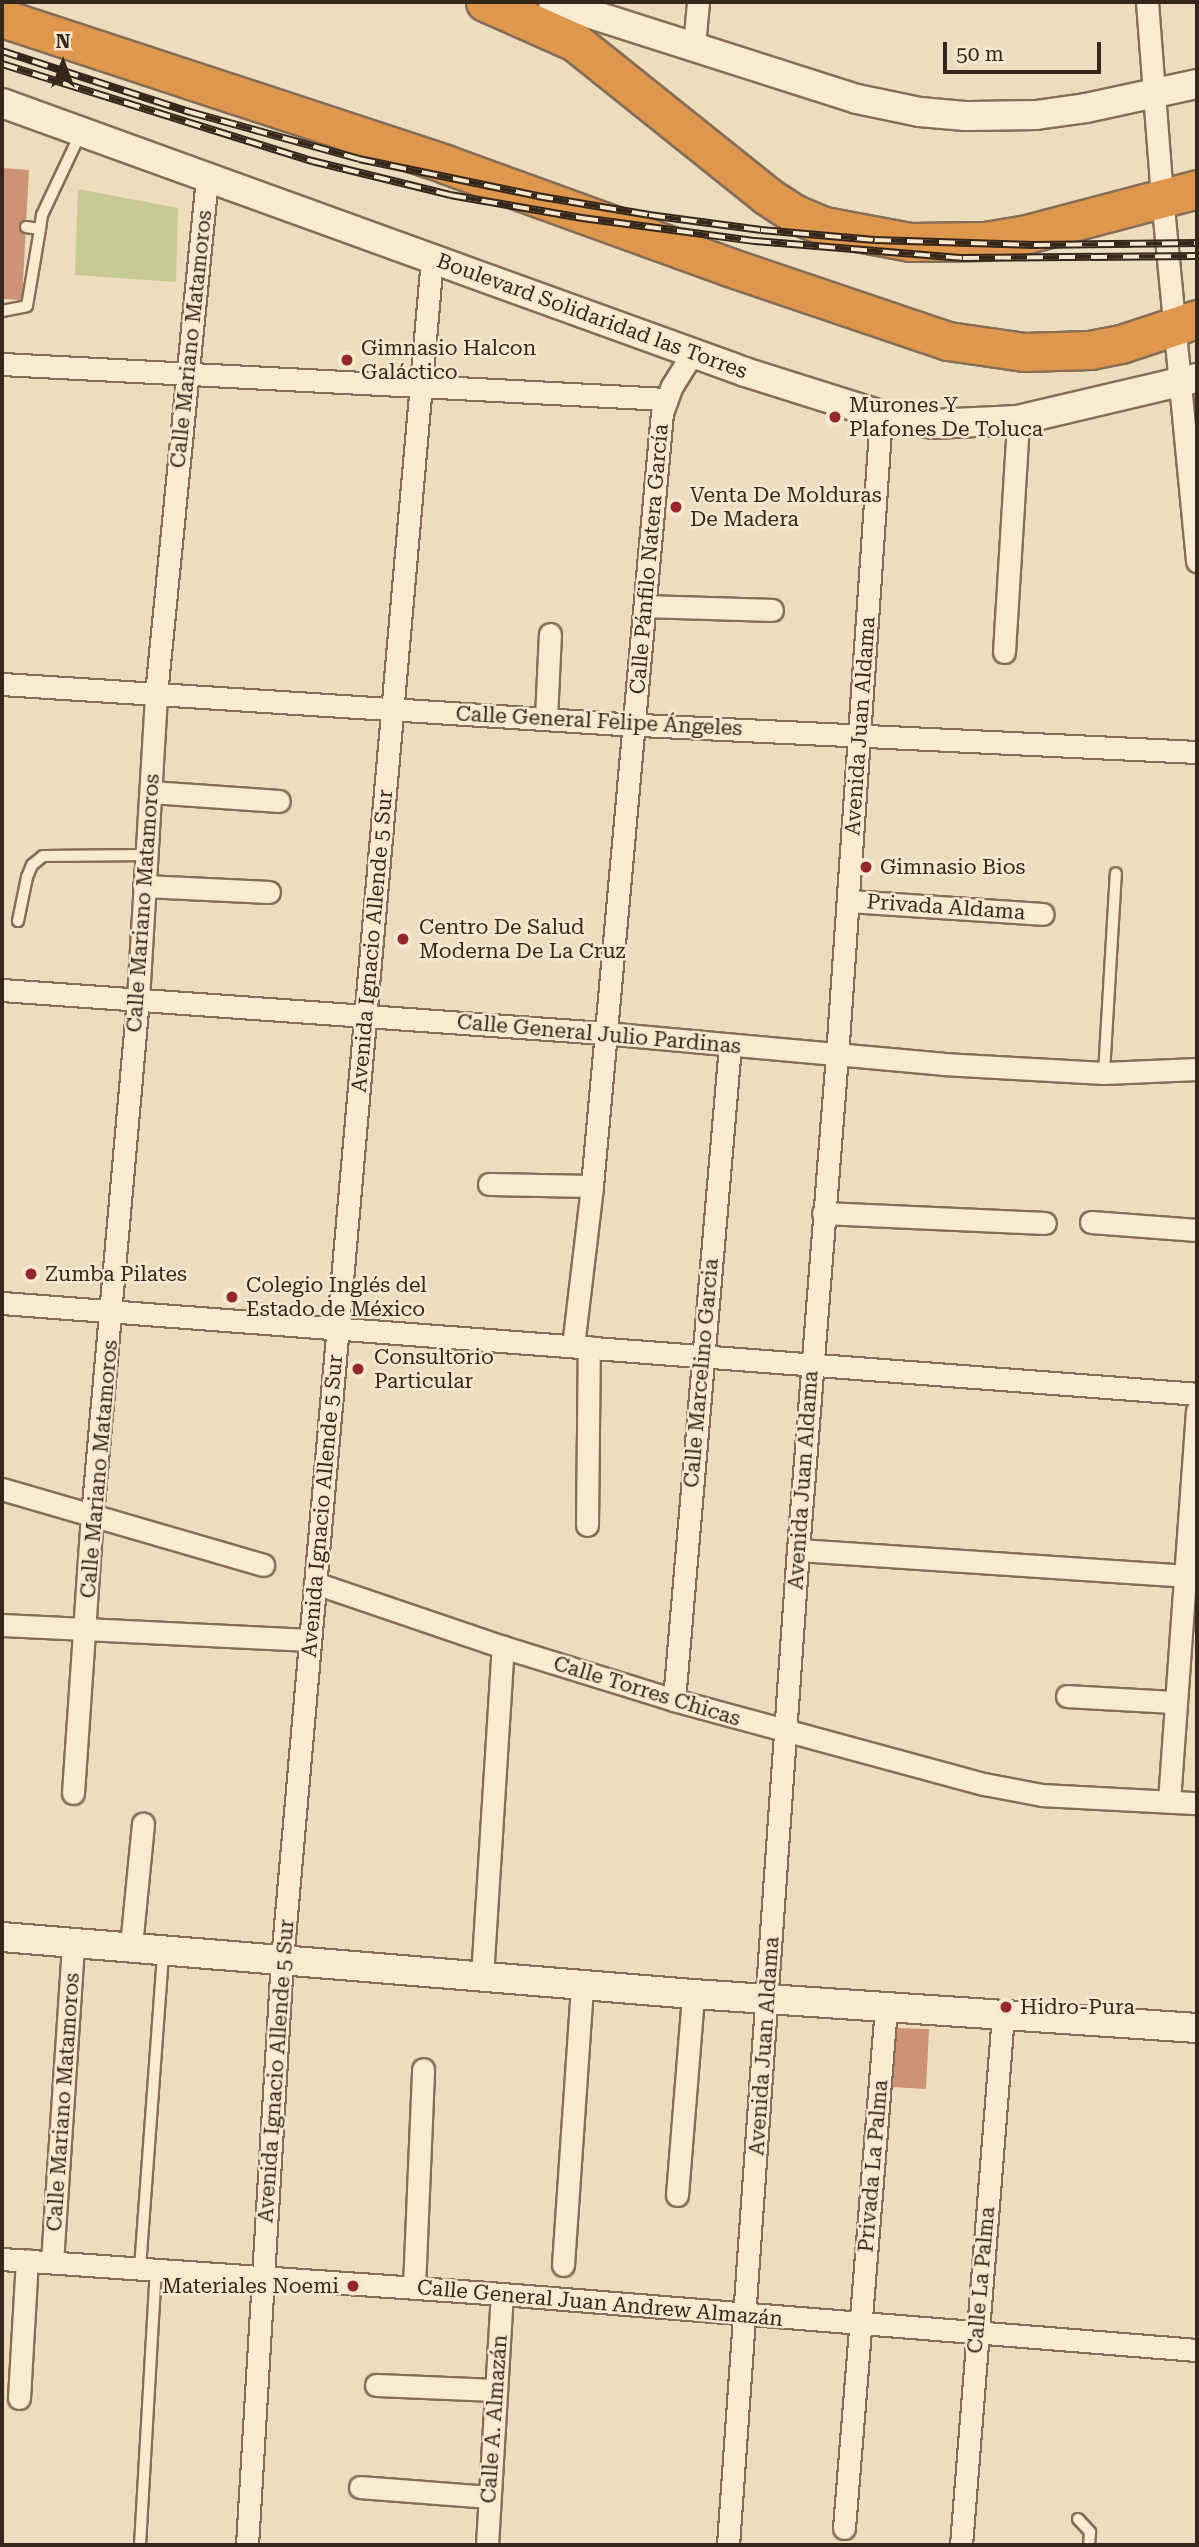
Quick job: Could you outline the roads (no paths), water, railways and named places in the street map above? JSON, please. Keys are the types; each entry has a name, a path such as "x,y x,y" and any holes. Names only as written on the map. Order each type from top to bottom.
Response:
{"highway":[{"path":"485,2 575,42 767,196 793,213 824,226 910,242 985,241 1027,234 1197,189"},
{"path":"2,19 445,163 765,279 948,341 989,349 1057,353 1121,344 1187,323"}],"main road":[{"path":"553,2 857,99 920,112 965,116 1036,115 1197,84"},
{"name":"Boulevard Solidaridad las Torres","path":"2,103 822,399 881,415 933,424 1018,420 1189,380"},
{"path":"2,1937 693,1994 1197,2028"}],"street":[{"path":"694,46 698,2"},
{"path":"1147,2 1162,197 1187,323 1197,561"},
{"name":"Calle Mariano Matamoros","path":"73,1793 92,1516 138,999 156,694 207,178"},
{"name":"Avenida Ignacio Allende 5 Sur","path":"247,2545 282,1960 432,258"},
{"path":"2,364 666,399 693,353"},
{"name":"Calle Pánfilo Natera García","path":"587,1525 581,1346 592,1186 604,1033 666,399"},
{"name":"Avenida Juan Aldama","path":"729,2545 881,415"},
{"path":"1004,652 1018,420"},
{"path":"645,606 772,610"},
{"path":"546,719 550,634"},
{"name":"Calle General Felipe Ángeles","path":"2,684 546,719 1197,752"},
{"path":"151,792 279,801"},
{"path":"144,886 270,892"},
{"name":"Privada Aldama","path":"848,901 1043,914"},
{"name":"Calle General Julio Pardinas","path":"2,990 604,1033 837,1056 1104,1073 1197,1069"},
{"name":"Calle Marcelino Garcia","path":"674,1700 730,1046"},
{"path":"489,1184 592,1186"},
{"path":"823,1213 1045,1223"},
{"path":"1091,1222 1197,1230"},
{"path":"2,1303 338,1326 1197,1394"},
{"path":"1169,1801 1197,1411"},
{"path":"2,1489 262,1565"},
{"path":"798,1550 1185,1576"},
{"name":"Calle Torres Chicas","path":"315,1583 503,1647 674,1700 984,1784 1041,1795 1197,1803"},
{"path":"2,1625 310,1640"},
{"path":"482,1977 503,1647"},
{"path":"1067,1696 1176,1702"},
{"path":"131,1946 143,1824"},
{"name":"Calle Mariano Matamoros","path":"52,2262 73,1942"},
{"path":"563,2265 582,1985"},
{"path":"677,2195 693,1994"},
{"name":"Privada La Palma","path":"844,2528 886,2007"},
{"name":"Calle La Palma","path":"961,2545 1003,2015"},
{"path":"414,2287 422,2069"},
{"name":"Calle General Juan Andrew Almazán","path":"2,2259 414,2287 1197,2350"},
{"path":"19,2398 27,2260"},
{"name":"Calle A. Almazán","path":"487,2545 502,2294"},
{"path":"376,2385 496,2390"},
{"path":"360,2487 489,2497"}],"lane":[{"path":"2,311 27,306 43,215 81,132"},
{"path":"26,228 40,229"},
{"path":"18,921 32,864 43,856 146,855"},
{"path":"1104,1073 1116,873"},
{"path":"140,2545 148,2269 163,1949"},
{"path":"1078,2519 1090,2532 1089,2545"}],"railway":[{"path":"2,51 190,112 359,159 537,196 649,215 761,230 875,240 1034,245 1197,243"},
{"path":"2,64 312,161 450,195 582,218 755,241 963,258 1197,256"}],"place":[{"name":"Gimnasio Halcon Galáctico","path":"347,360"},
{"name":"Murones Y Plafones De Toluca","path":"835,417"},
{"name":"Venta De Molduras De Madera","path":"676,507"},
{"name":"Gimnasio Bios","path":"866,867"},
{"name":"Centro De Salud Moderna De La Cruz","path":"403,939"},
{"name":"Zumba Pilates","path":"31,1274"},
{"name":"Colegio Inglés del Estado de México","path":"232,1297"},
{"name":"Consultorio Particular","path":"358,1369"},
{"name":"Hidro-Pura","path":"1006,2007"},
{"name":"Materiales Noemi","path":"353,2286"}]}
